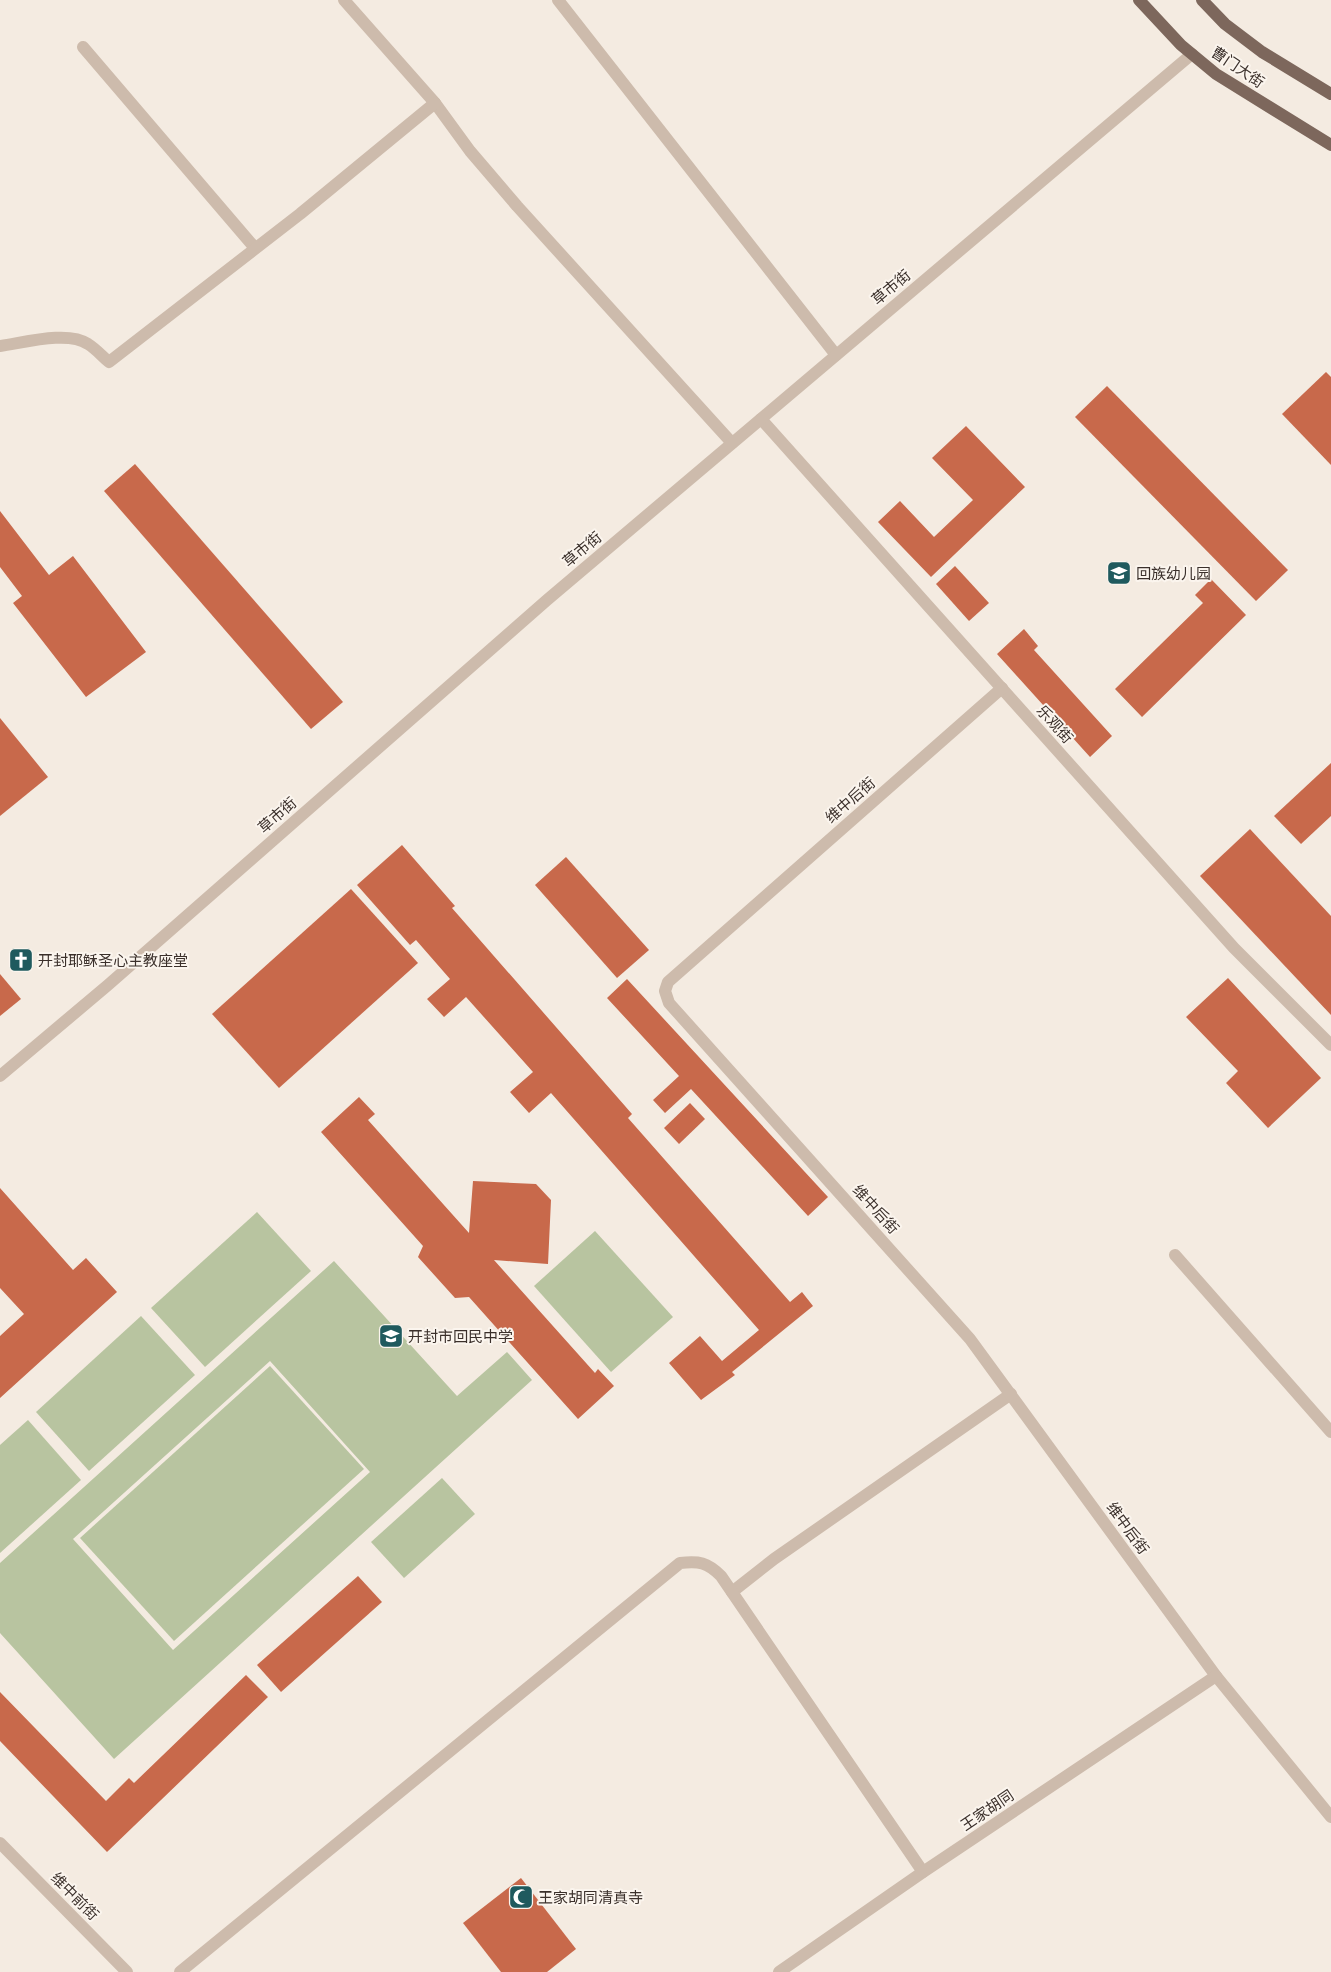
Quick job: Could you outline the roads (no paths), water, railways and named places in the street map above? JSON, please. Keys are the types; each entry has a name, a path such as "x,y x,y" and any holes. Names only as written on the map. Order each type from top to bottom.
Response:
{"main road":[{"name":"曹门大街","path":"1140,0 1180,45 1216,74 1331,144"},
{"name":"曹门大街","path":"1202,0 1224,24 1262,52 1331,94"}],"street":[{"path":"344,0 435,104 470,151 517,206 732,443"},
{"path":"558,0 836,355"},
{"path":"82,47 255,248"},
{"name":"草市街","path":"0,1076 108,985 547,600 1192,54"},
{"path":"0,346 56,338 70,338 87,343 109,362 435,104"},
{"name":"乐观街","path":"761,418 1234,948 1331,1045"},
{"name":"维中后街","path":"1002,688 668,982 665,991 670,1003 970,1339 1216,1676 1331,1817"},
{"path":"1176,1255 1331,1432"},
{"path":"732,1592 774,1559 1011,1394"},
{"path":"180,1972 680,1563 696,1561 712,1567 732,1592 923,1872"},
{"name":"王家胡同","path":"779,1972 923,1872 1216,1676"},
{"name":"维中前街","path":"0,1843 127,1972"}],"place":[{"name":"回族幼儿园","path":"1119,573"},
{"name":"开封耶稣圣心主教座堂","path":"21,960"},
{"name":"开封市回民中学","path":"391,1336"},
{"name":"王家胡同清真寺","path":"521,1897"}]}
